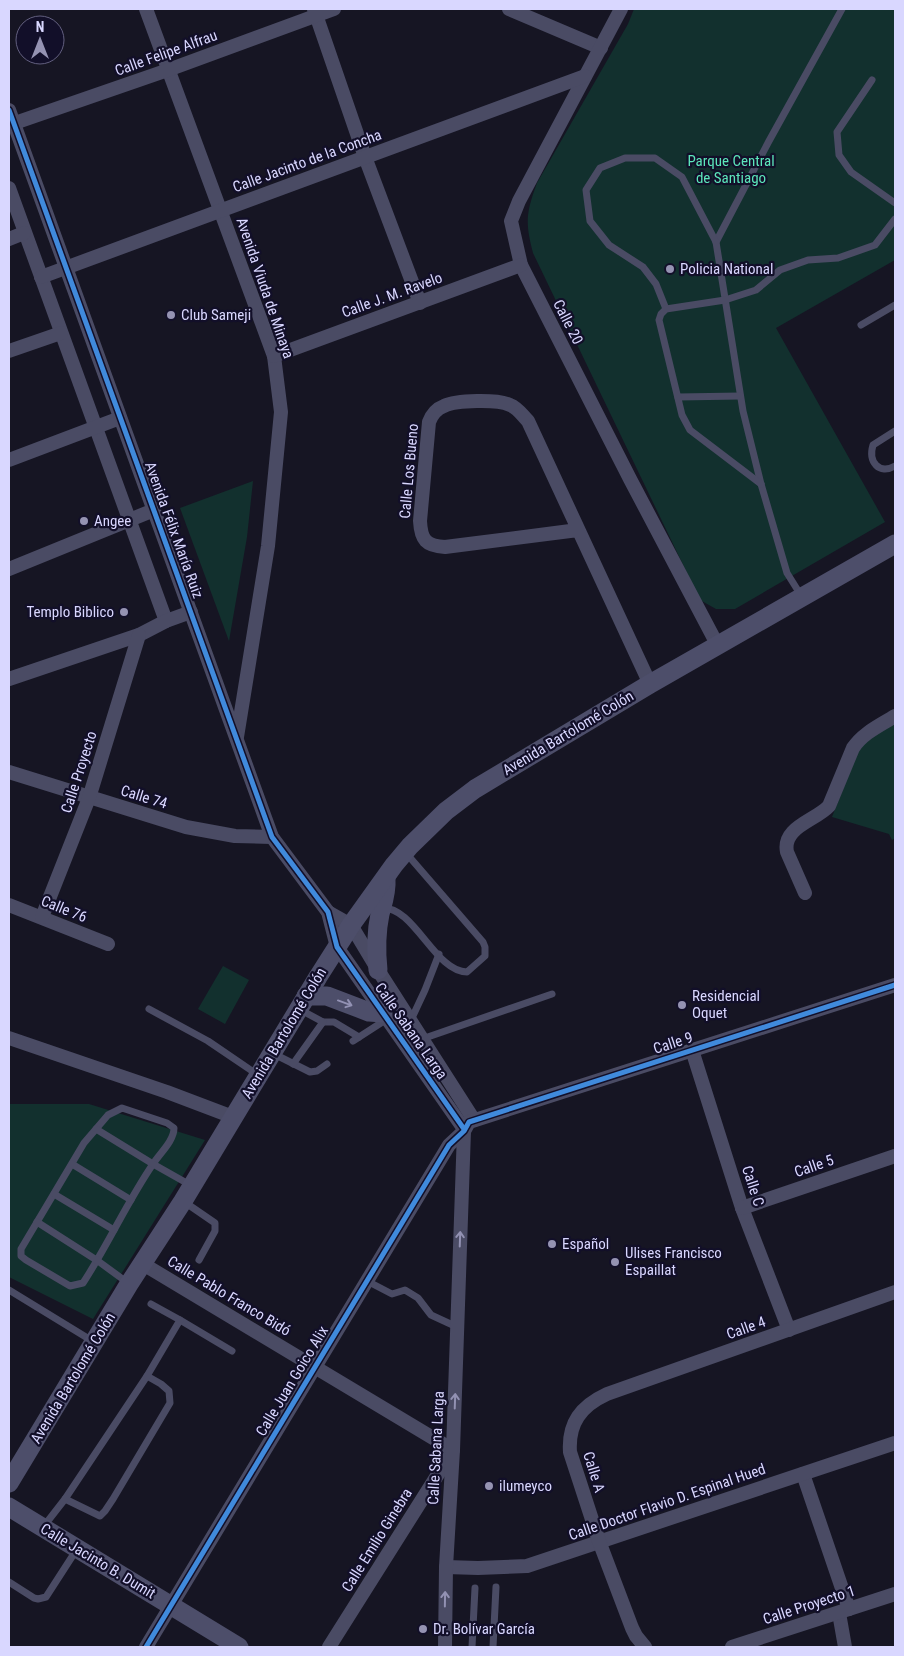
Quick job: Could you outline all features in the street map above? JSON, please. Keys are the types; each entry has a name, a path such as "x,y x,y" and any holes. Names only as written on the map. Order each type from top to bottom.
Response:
{"main road":[{"name":"Avenida Bartolomé Colón","path":"9,1484 129,1284 188,1193 271,1052 351,925 405,852 446,811 475,789 650,684 895,544"},
{"path":"378,970 376,950 386,889 386,877"},
{"path":"302,1003 327,996 385,1016"},
{"name":"Calle Jacinto B. Dumit","path":"9,1507 239,1647"}],"street":[{"name":"Avenida Viuda de Minaya","path":"146,9 274,356 281,412 268,546 236,738"},
{"name":"Calle Felipe Alfrau","path":"10,119 168,70 315,12 334,9"},
{"path":"509,9 600,48"},
{"name":"Calle 20","path":"621,9 519,201 511,221 521,265 718,646"},
{"path":"315,12 365,157 420,303"},
{"name":"Calle Jacinto de la Concha","path":"41,277 585,76"},
{"name":"Avenida Félix María Ruiz","path":"10,119 272,836 328,912 337,947"},
{"path":"9,188 166,621"},
{"path":"9,239 24,233"},
{"name":"Calle J. M. Ravelo","path":"274,356 521,265"},
{"path":"9,352 61,333"},
{"name":"Calle Los Bueno","path":"578,530 445,547 433,546 426,541 421,532 420,521 429,422 432,414 438,409 453,403 497,402 509,404 519,410 528,421 650,684"},
{"path":"9,460 120,418"},
{"path":"9,569 129,522 154,510"},
{"path":"9,678 139,635 166,621 191,612"},
{"name":"Calle Proyecto","path":"42,917 90,798 139,635"},
{"path":"805,893 787,852 786,846 790,835 794,830 824,812 829,806 858,740 866,733 895,716"},
{"name":"Calle 74","path":"9,772 186,827 235,836 272,836"},
{"name":"Calle 76","path":"9,905 108,944"},
{"name":"Avenida Félix María Ruiz","path":"328,912 351,925"},
{"name":"Calle Sabana Larga","path":"351,925 422,1039 467,1126 446,1567 445,1647"},
{"name":"Calle Sabana Larga","path":"337,947 385,1016 467,1126"},
{"name":"Calle 9","path":"467,1126 692,1050 895,985"},
{"path":"9,1038 167,1092 233,1117"},
{"name":"Calle C","path":"692,1050 742,1208 788,1330"},
{"name":"Calle Juan Goico Alix","path":"146,1647 449,1145 467,1126"},
{"name":"Calle 5","path":"742,1208 895,1156"},
{"name":"Calle Pablo Franco Bidó","path":"143,1264 453,1450"},
{"name":"Calle 4","path":"607,1394 895,1292"},
{"name":"Calle A","path":"607,1394 593,1401 584,1409 571,1430 569,1440 570,1452 599,1541 632,1628 645,1647"},
{"name":"Calle Doctor Flavio D. Espinal Hued","path":"446,1567 512,1568 527,1566 895,1443"},
{"name":"Calle Emilio Ginebra","path":"329,1647 453,1450"},
{"path":"803,1474 844,1611 845,1647"},
{"name":"Calle Proyecto 1","path":"732,1647 895,1594"}],"lane":[{"path":"716,242 769,140 842,9"},
{"path":"872,80 837,132 838,155 851,172 895,203"},
{"path":"666,309 656,284 643,267 609,246 590,221 586,190 600,168 625,158 655,158 682,177 716,242 743,412 761,484 787,573 803,597"},
{"path":"761,484 690,430 682,415 659,320 661,314 666,309 725,300 756,290 780,270 808,260 838,258 875,245 895,219"},
{"path":"861,324 895,305"},
{"path":"678,397 740,396"},
{"path":"895,431 873,445 870,454 874,463 881,468 889,469 895,466"},
{"path":"382,908 393,909 404,916 455,970 467,972 485,956 486,952 483,942 405,852"},
{"path":"410,1021 439,954"},
{"path":"422,1039 552,994"},
{"path":"302,1003 323,1022 334,1022 356,1039 385,1016"},
{"path":"149,1009 208,1040 258,1075"},
{"path":"292,1064 323,1022"},
{"path":"271,1052 310,1072 315,1072 327,1064"},
{"path":"122,1108 167,1123 174,1128 174,1134 152,1164 98,1261 83,1284 70,1286 21,1256 21,1249 84,1143 108,1115 122,1108"},
{"path":"96,1129 152,1164 188,1193 215,1223 215,1232 199,1260"},
{"path":"72,1164 131,1200"},
{"path":"54,1194 114,1230"},
{"path":"37,1222 98,1261 129,1284"},
{"path":"367,1281 392,1294 405,1290 418,1298 431,1315 457,1327"},
{"path":"9,1290 94,1342"},
{"path":"151,1304 232,1351"},
{"path":"42,1528 65,1499 147,1376 180,1320"},
{"path":"65,1499 100,1516 113,1499 170,1403 169,1391 147,1376"},
{"path":"9,1582 34,1598 46,1597 77,1548"},
{"path":"493,1647 496,1587"},
{"path":"472,1647 474,1588"}],"green space":[{"name":"Parque Central de Santiago","path":"634,9 895,9 895,260 776,328 885,522 735,609 716,609 700,600 533,253 529,233 529,210 537,183 628,24"},
{"path":"253,481 247,537 229,641 180,508"},
{"path":"895,721 895,838 892,840 889,834 832,817 861,744"},
{"path":"223,966 249,980 225,1024 198,1009"},
{"path":"9,1104 89,1104 205,1140 93,1319 9,1277"}],"cycle path":[{"path":"9,110 272,837 328,912 337,947 464,1129"},
{"path":"146,1647 449,1145 464,1131 469,1122 895,985"}],"place":[{"name":"Policia National","path":"670,269"},
{"name":"Club Sameji","path":"171,315"},
{"name":"Angee","path":"84,521"},
{"name":"Templo Biblico","path":"124,612"},
{"name":"Residencial Oquet","path":"682,1005"},
{"name":"Español","path":"552,1244"},
{"name":"Ulises Francisco Espaillat","path":"615,1262"},
{"name":"ilumeyco","path":"489,1486"},
{"name":"Dr. Bolívar García","path":"423,1629"}]}
